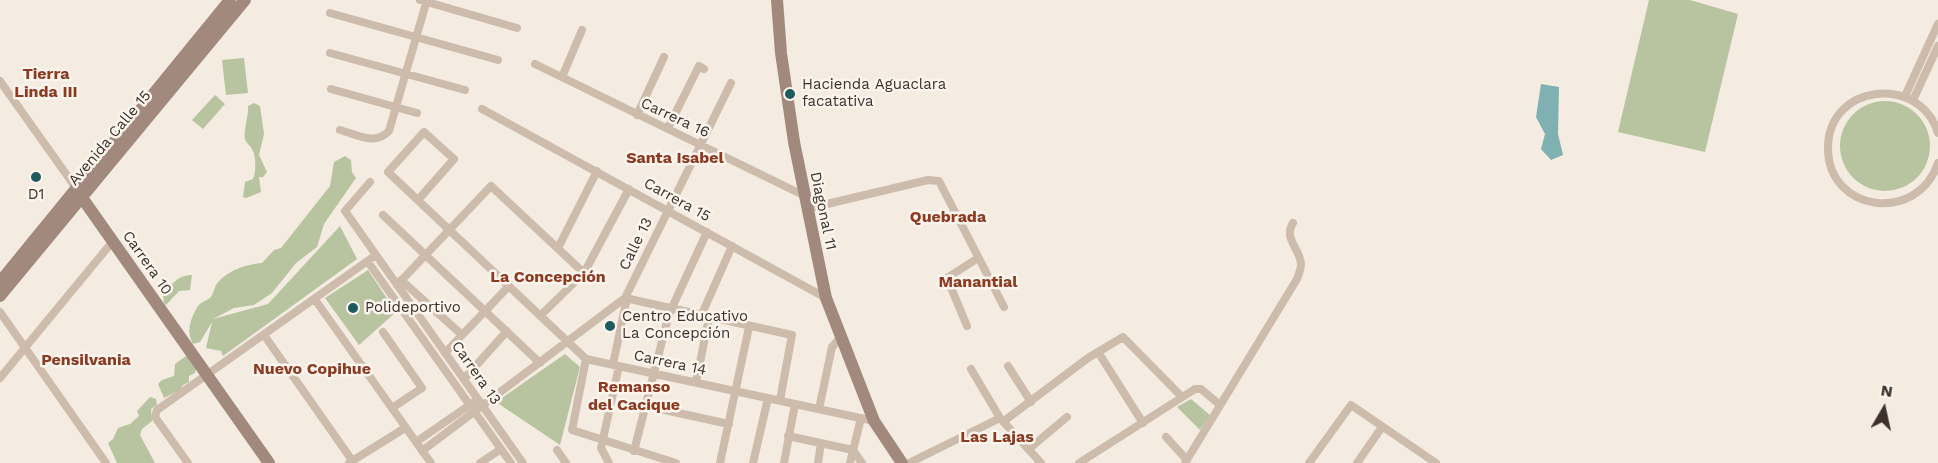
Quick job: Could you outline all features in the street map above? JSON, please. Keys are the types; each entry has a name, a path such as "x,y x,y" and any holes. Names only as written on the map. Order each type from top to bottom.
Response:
{"street":[{"name":"Avenida Calle 15","path":"0,296 230,0"},
{"name":"Avenida Calle 15","path":"0,282 244,0"},
{"name":"Diagonal 11","path":"777,0 781,53 803,195 826,297 874,421 902,463"},
{"path":"340,130 374,140 381,139 389,131 417,37 425,1 517,28"},
{"path":"330,13 498,60"},
{"path":"1909,98 1938,24"},
{"path":"562,77 582,30"},
{"path":"1909,98 1938,46"},
{"path":"330,53 465,90"},
{"path":"637,115 664,57"},
{"name":"Carrera 16","path":"535,64 803,195"},
{"path":"668,128 699,66 704,69"},
{"name":"Carrera 10","path":"0,81 269,463"},
{"name":"Calle 13","path":"416,442 489,399 626,298 699,144 731,83"},
{"path":"331,89 417,113"},
{"path":"1938,133 1929,115 1909,98 1888,92 1875,93 1856,100 1836,118 1829,137 1828,158 1839,181 1852,194 1869,202 1888,204 1902,201 1920,191 1930,181 1938,163"},
{"name":"Carrera 15","path":"482,109 826,297"},
{"path":"417,200 454,159 424,132 388,172 417,200 586,359 572,430 676,463"},
{"path":"558,248 597,171"},
{"path":"806,209 928,180 939,181 1004,307"},
{"name":"Carrera 13","path":"370,182 345,211 376,255 399,282 445,353 523,463"},
{"path":"399,282 491,186 584,273"},
{"path":"540,315 584,273 629,189"},
{"path":"383,215 540,363"},
{"path":"1166,437 1186,462 1297,279 1301,266 1289,237 1289,230 1293,223"},
{"path":"634,451 660,340 707,232"},
{"path":"0,378 113,241"},
{"path":"696,382 705,317 732,246"},
{"path":"189,463 155,414 207,375 316,301 376,255"},
{"path":"967,326 947,278 978,258"},
{"name":"Carrera 13","path":"368,262 511,463"},
{"name":"Carrera 13","path":"399,282 461,334"},
{"path":"445,353 509,286"},
{"path":"609,463 602,448 626,298 792,335 780,400"},
{"path":"316,301 431,463"},
{"path":"0,312 106,463"},
{"path":"720,463 749,327"},
{"path":"464,379 507,331"},
{"path":"383,332 422,388 392,408"},
{"path":"264,335 352,462 405,428"},
{"path":"909,463 1002,420 1031,402 1088,358 1123,337 1182,397"},
{"path":"819,409 831,347 840,338"},
{"path":"1098,352 1143,423"},
{"name":"Carrera 14","path":"586,359 874,421"},
{"path":"1008,366 1031,402"},
{"path":"971,369 1002,420 1030,448 1041,463"},
{"path":"1079,463 1198,389 1220,405"},
{"path":"753,463 768,398"},
{"path":"783,463 795,404"},
{"path":"1309,463 1351,405 1436,463"},
{"path":"646,406 729,424"},
{"name":"Calle 13","path":"422,451 472,409"},
{"path":"1030,448 1067,417"},
{"path":"850,463 861,418"},
{"path":"1357,463 1382,427"},
{"path":"788,436 853,450 862,463"},
{"path":"818,463 821,443"},
{"path":"480,463 501,449"},
{"path":"556,450 566,463"}],"green space":[{"path":"1649,0 1690,0 1738,14 1705,152 1618,132"},
{"path":"244,58 248,93 226,95 222,60"},
{"path":"215,95 225,104 203,129 192,120"},
{"path":"1885,101 1902,105 1917,114 1926,129 1930,146 1926,163 1917,178 1902,187 1885,191 1868,187 1853,178 1844,163 1840,146 1844,129 1853,114 1868,105"},
{"path":"254,103 260,106 264,134 259,155 267,172 263,177 259,177 261,192 246,198 243,197 245,182 253,179 255,173 254,154 245,136 248,106"},
{"path":"345,156 351,160 352,172 356,178 324,224 317,247 296,263 272,293 254,305 234,308 213,319 268,304 340,226 357,259 223,356 221,351 206,348 212,322 200,342 193,344 190,325 198,306 210,298 216,285 225,276 243,267 262,263 274,250 281,248 330,186 334,162"},
{"path":"368,270 396,312 359,345 325,298"},
{"path":"192,275 190,290 179,291 166,305 163,294 179,279"},
{"path":"565,354 580,367 560,445 496,402"},
{"path":"186,356 190,356 196,367 195,373 189,376 189,382 180,390 164,398 158,384 174,376 175,364"},
{"path":"150,397 156,399 157,405 151,409 152,421 142,429 140,435 155,463 117,463 108,443 113,439 118,428 130,424 139,416 137,411"},
{"path":"1191,399 1210,415 1200,430 1177,407"}],"water":[{"path":"1541,84 1559,87 1558,134 1563,155 1551,160 1541,149 1545,134 1536,117"}],"place":[{"name":"Hacienda Aguaclara facatativa","path":"790,94"},
{"name":"D1","path":"36,177"},
{"name":"Polideportivo","path":"353,308"},
{"name":"Centro Educativo La Concepción","path":"610,326"}],"district":[{"name":"Tierra Linda III","path":"46,83"},
{"name":"Santa Isabel","path":"675,158"},
{"name":"Quebrada","path":"948,217"},
{"name":"La Concepción","path":"548,277"},
{"name":"Manantial","path":"978,282"},
{"name":"Pensilvania","path":"86,360"},
{"name":"Nuevo Copihue","path":"312,369"},
{"name":"Remanso del Cacique","path":"634,396"},
{"name":"Las Lajas","path":"997,437"}]}
